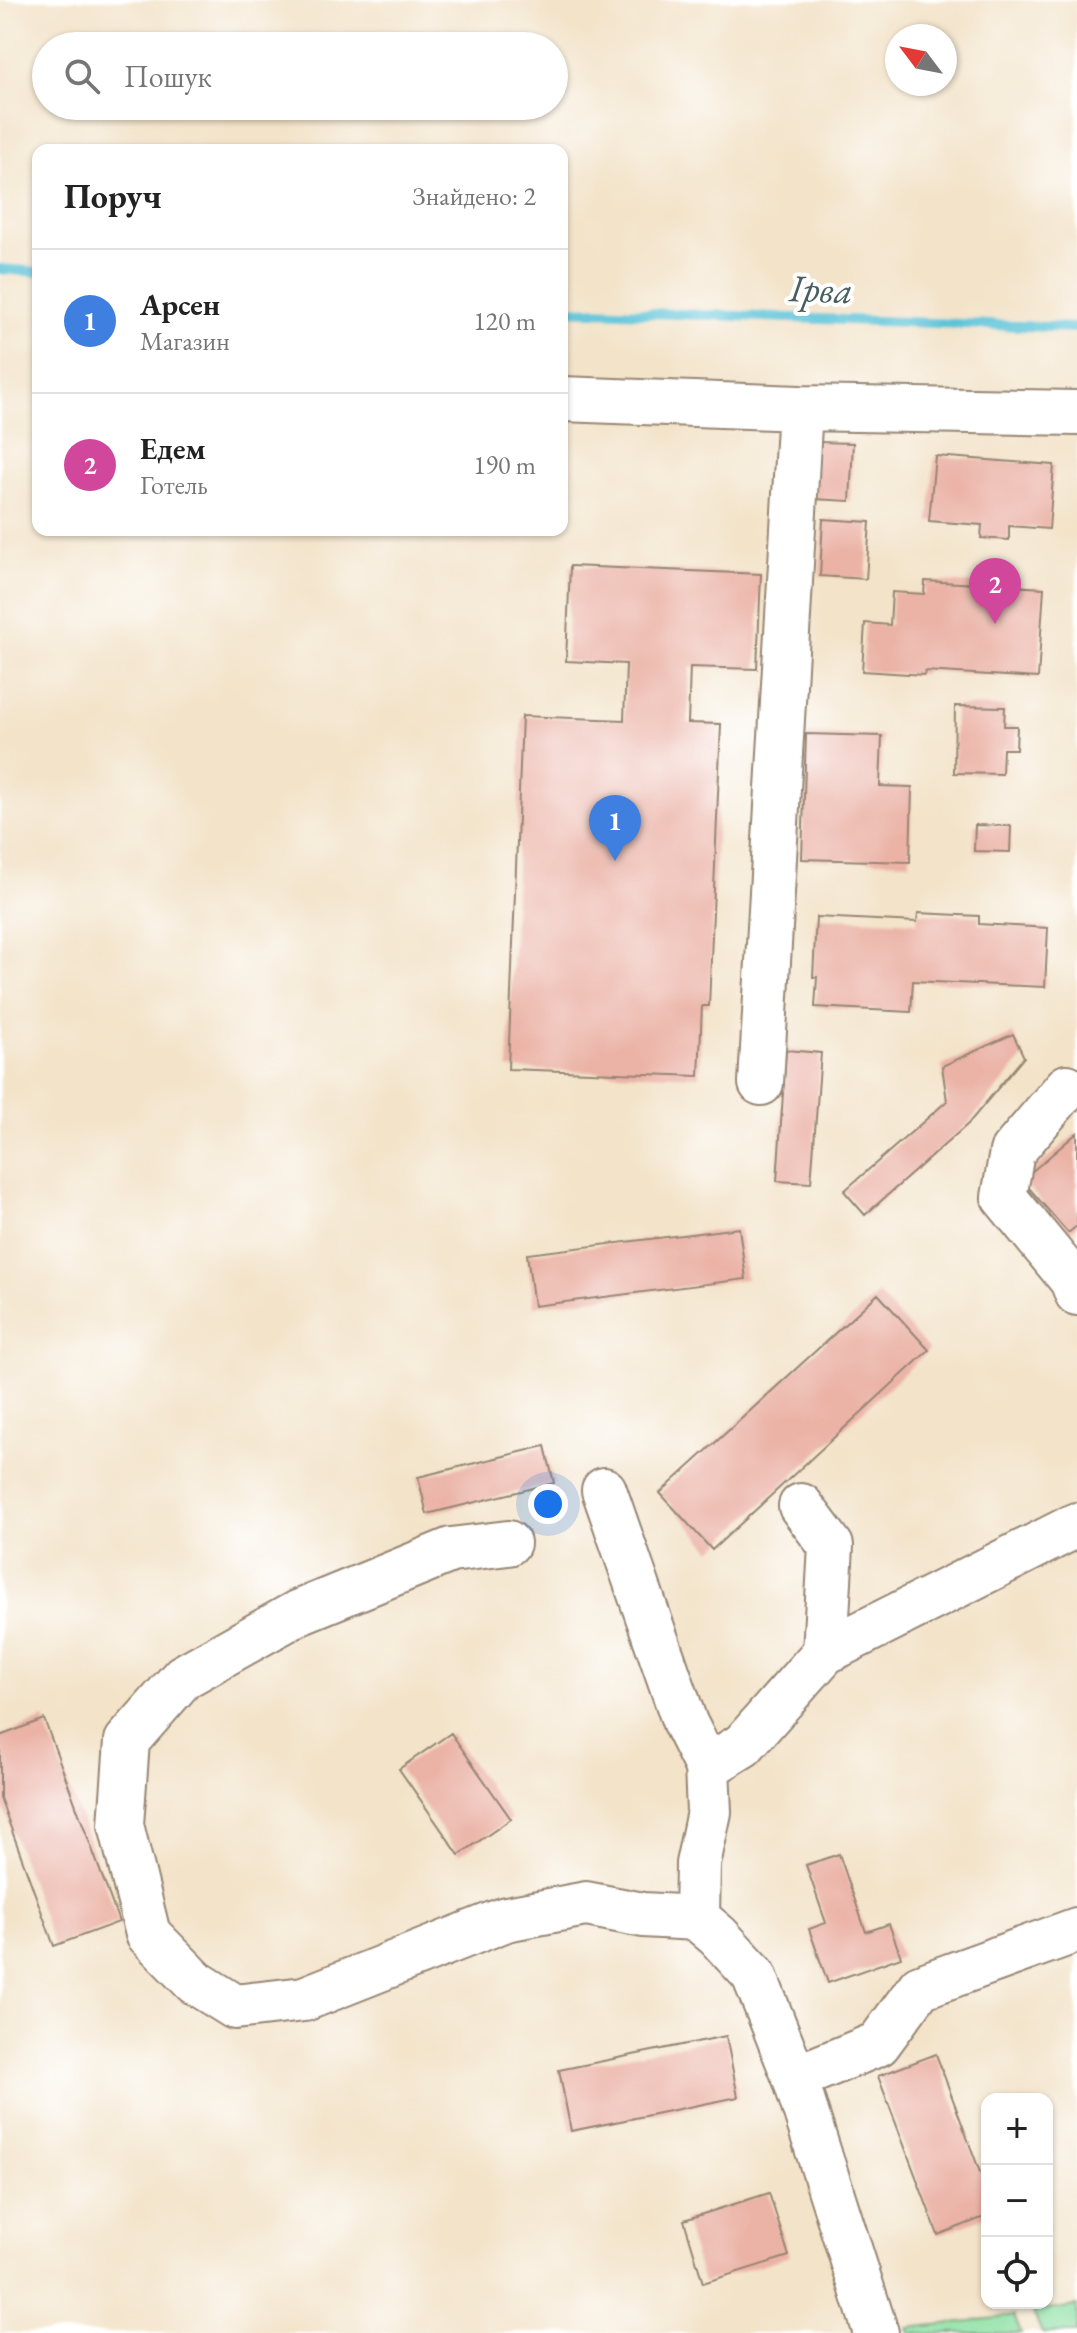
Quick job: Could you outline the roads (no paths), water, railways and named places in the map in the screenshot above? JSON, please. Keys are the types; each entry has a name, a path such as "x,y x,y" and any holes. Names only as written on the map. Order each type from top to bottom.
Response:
{"lane":[{"path":"568,399 800,408 1077,413"},
{"path":"761,1083 800,408"},
{"path":"1067,1087 1012,1152 1004,1197 1075,1283"},
{"path":"604,1490 685,1723 707,1767 709,1812 698,1864 697,1918"},
{"path":"801,1506 831,1546 825,1652"},
{"path":"707,1767 743,1745 825,1652 1077,1525"},
{"path":"508,1543 451,1550 299,1612 183,1677 127,1741 121,1825 148,1934 195,1982 235,2007 304,1999 506,1919 586,1904 643,1915 697,1918 754,1975 795,2078 876,2333"},
{"path":"795,2078 878,2044 920,1987 1077,1930"}],"waterway":[{"name":"Ірва","path":"0,269 32,272"},
{"name":"Ірва","path":"568,310 1077,328"}],"place":[{"name":"Едем","path":"995,624"},
{"name":"Арсен","path":"615,861"}]}
